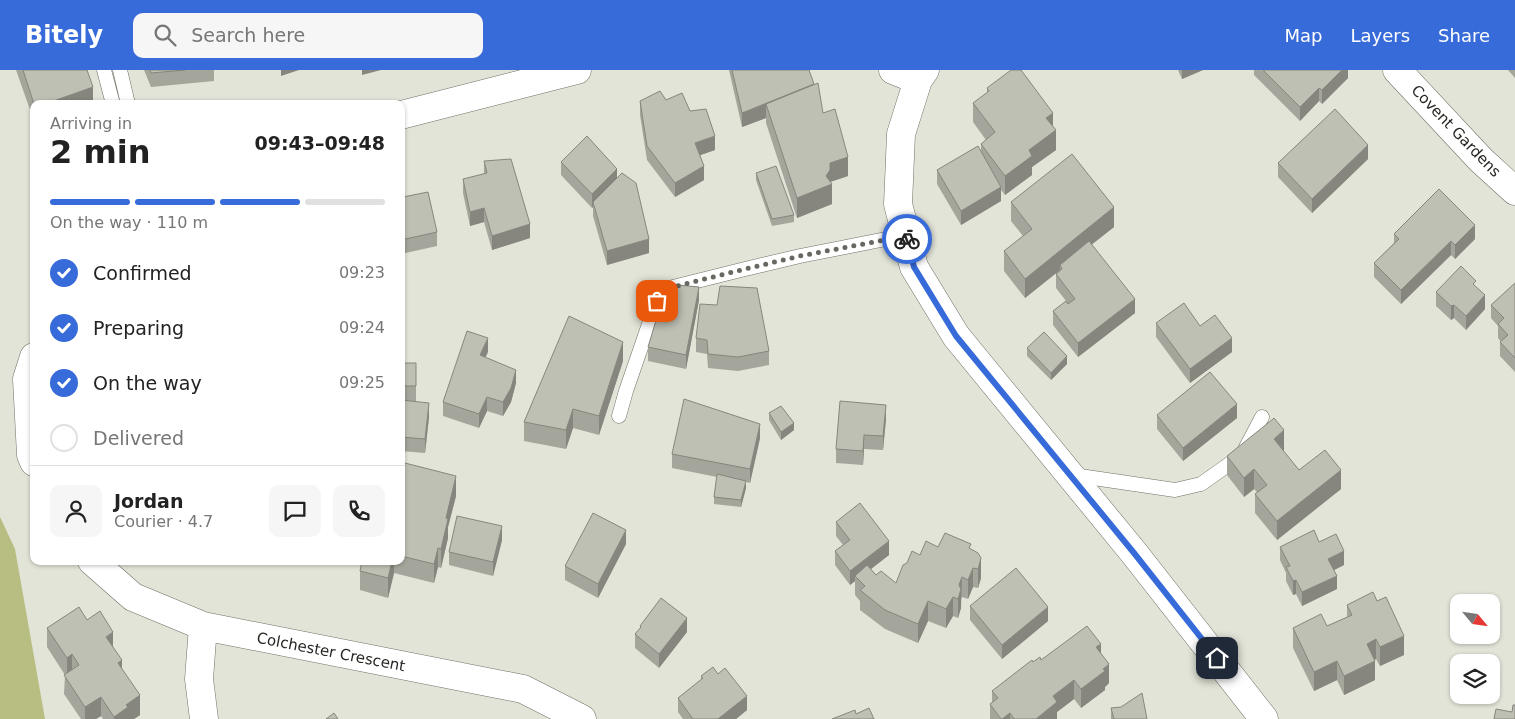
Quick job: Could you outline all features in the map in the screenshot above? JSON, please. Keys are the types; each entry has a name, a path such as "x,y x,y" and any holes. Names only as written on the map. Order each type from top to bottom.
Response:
{"street":[{"path":"405,114 577,70"},
{"path":"893,70 922,75 902,134 898,204 914,267 956,336 1134,553 1264,719"},
{"name":"Covent Gardens","path":"1398,70 1481,160 1515,191"},
{"path":"30,370 27,379 30,436"},
{"name":"Colchester Crescent","path":"97,565 133,597 203,626 523,689 582,719"},
{"path":"203,626 199,679 204,719"}],"lane":[{"path":"104,70 111,100"},
{"path":"120,70 127,100"},
{"path":"619,416 647,326 657,301 666,291 673,287 800,256 906,236"},
{"path":"1070,474 1175,490 1201,484 1242,455 1262,417"}],"green space":[{"path":"0,517 15,549 45,719 0,719"}],"building":[{"path":"23,70 87,70 93,87 56,100 33,100"},
{"path":"150,70 185,70 151,73"},
{"path":"732,70 809,70 814,84 742,113"},
{"path":"1011,70 1021,70 1053,113 1046,118 1056,130 1029,150 1032,156 1005,176 981,144 995,132 973,103 989,91 987,88"},
{"path":"1263,70 1342,70 1322,90 1319,88 1300,107"},
{"path":"818,83 823,113 835,109 848,157 830,163 830,170 826,176 832,184 797,198 766,104"},
{"path":"660,91 666,100 682,93 690,111 706,109 715,136 695,143 704,166 675,183 647,146 640,101"},
{"path":"1335,109 1368,145 1312,199 1278,163"},
{"path":"587,136 617,169 592,194 561,162"},
{"path":"978,146 1001,187 961,211 937,170"},
{"path":"1072,154 1114,207 1025,279 1004,251 1032,229 1011,202"},
{"path":"511,159 530,224 492,236 484,208 470,212 463,179 487,173 484,161"},
{"path":"776,166 794,215 772,219 756,173"},
{"path":"622,173 636,183 649,239 607,251 593,202"},
{"path":"1439,189 1475,225 1455,245 1451,241 1401,290 1374,263 1399,239 1394,234"},
{"path":"428,192 437,232 405,239 405,197"},
{"path":"1089,241 1135,299 1078,343 1053,311 1066,301 1068,304 1075,299 1056,274 1062,269 1060,265"},
{"path":"1461,266 1476,281 1473,284 1485,295 1466,316 1454,305 1451,306 1436,292"},
{"path":"1515,283 1515,358 1500,342 1508,335 1498,324 1504,318 1491,305"},
{"path":"667,284 699,287 686,355 648,347"},
{"path":"720,286 757,288 769,351 738,357 708,354 707,340 696,338 700,304 717,305"},
{"path":"1184,303 1200,326 1215,315 1232,338 1190,369 1156,323"},
{"path":"569,316 623,342 599,416 573,409 566,430 524,422"},
{"path":"467,331 488,338 480,355 516,370 511,388 503,402 487,397 479,414 443,402"},
{"path":"1044,332 1067,356 1051,373 1027,348"},
{"path":"405,363 416,363 416,386 405,386"},
{"path":"1210,372 1237,404 1183,448 1157,415"},
{"path":"684,399 760,424 750,469 672,454"},
{"path":"405,400 429,403 425,439 405,437"},
{"path":"840,401 886,405 883,436 864,435 863,451 836,449"},
{"path":"781,406 794,423 781,432 769,413"},
{"path":"1274,418 1284,430 1274,439 1299,470 1325,450 1341,470 1277,521 1255,494 1267,485 1254,469 1244,478 1227,456"},
{"path":"405,463 456,476 441,549 438,548 434,564 405,557"},
{"path":"717,474 746,481 741,500 714,497"},
{"path":"860,503 889,541 850,571 835,551 850,540 836,522"},
{"path":"593,513 626,530 598,584 565,566"},
{"path":"457,516 502,526 493,562 449,552"},
{"path":"1314,530 1319,542 1336,534 1344,551 1328,559 1337,576 1302,592 1296,580 1293,581 1286,567 1290,566 1280,547"},
{"path":"945,533 971,544 969,548 978,553 981,558 978,569 973,568 968,580 962,577 959,585 961,589 958,599 953,597 946,609 928,601 918,624 885,610 860,590 865,586 855,576 867,565 876,575 881,571 896,583 903,565 907,563 912,551 920,555 926,541 938,547"},
{"path":"361,565 391,565 388,578 360,571"},
{"path":"1016,568 1048,607 1002,645 970,606"},
{"path":"1373,592 1377,601 1386,597 1404,636 1380,647 1376,639 1367,644 1375,661 1344,676 1337,661 1314,672 1293,628 1321,614 1327,626 1352,615 1347,605"},
{"path":"661,598 687,618 659,654 635,634"},
{"path":"79,607 87,620 100,611 113,632 106,637 122,660 118,663 140,695 114,717 101,697 85,707 64,675 79,665 72,654 67,658 47,628"},
{"path":"1087,626 1101,644 1096,647 1109,664 1103,669 1105,671 1081,689 1074,680 1053,696 1057,702 1036,719 1014,719 1010,713 1001,719 990,704 998,698 992,691 1032,660 1033,662 1040,657 1041,660"},
{"path":"713,667 718,674 725,668 747,696 718,719 693,719 678,698 703,678 701,676"},
{"path":"1142,693 1147,719 1114,719 1111,708 1121,707"},
{"path":"1513,705 1515,705 1515,719 1494,719 1496,709 1512,712"},
{"path":"869,708 874,719 832,719 855,710 856,714"},
{"path":"334,713 338,719 326,719"}],"way so far":[{"path":"657,301 666,291 673,287 741,270 800,256 906,236 907,239"}],"route":[{"path":"907,239 914,267 956,336 1134,553 1217,658"}]}
